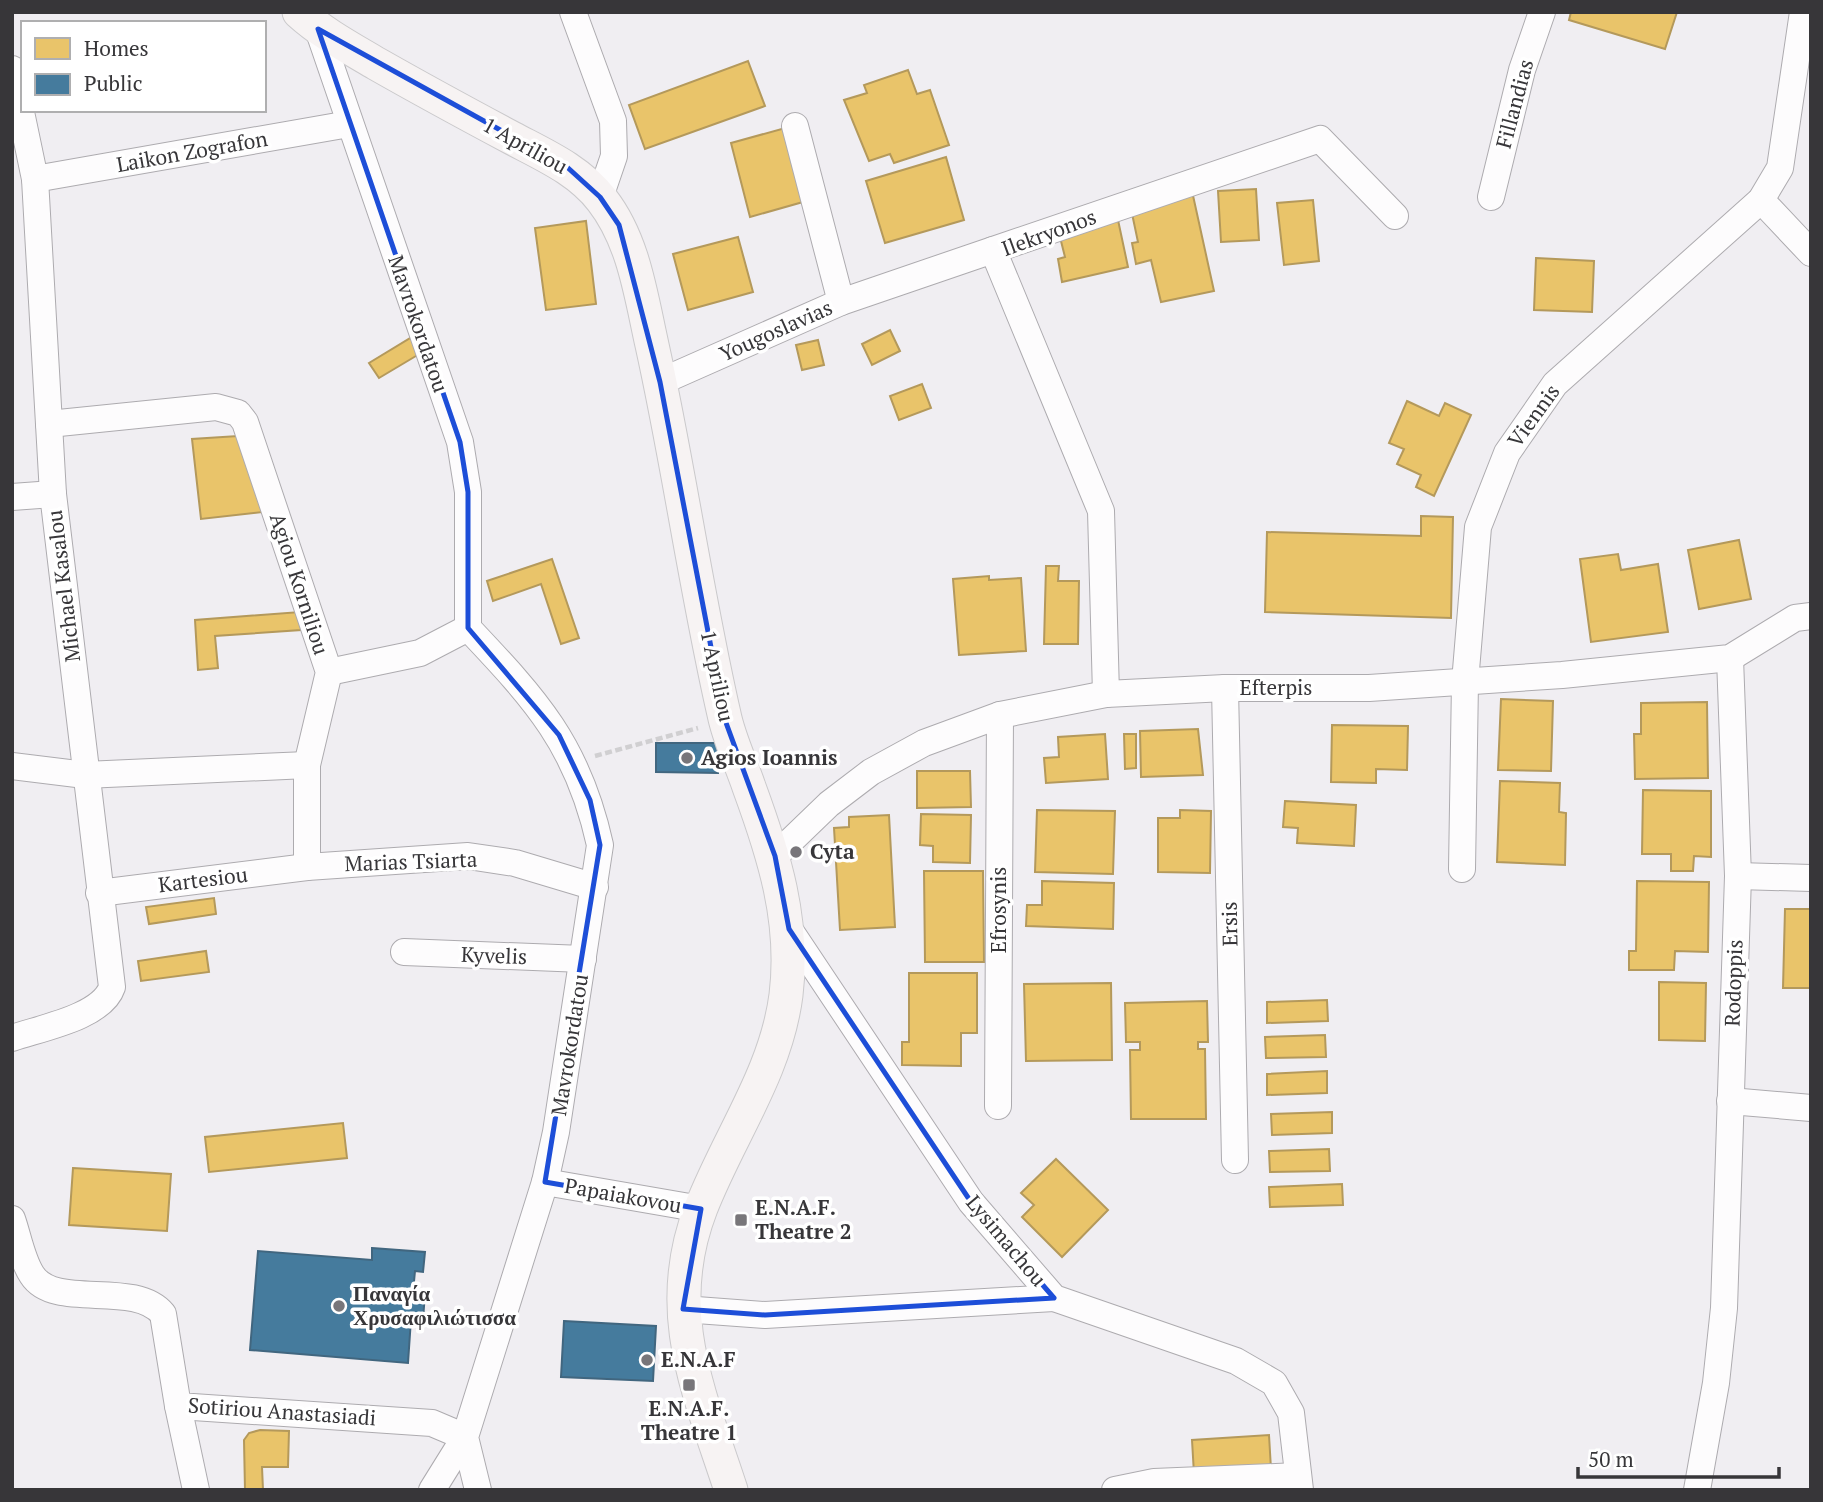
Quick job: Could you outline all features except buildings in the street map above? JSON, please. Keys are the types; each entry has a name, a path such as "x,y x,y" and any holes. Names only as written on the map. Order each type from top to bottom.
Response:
{"main road":[{"name":"1 Apriliou","path":"308,21 567,167 600,197 619,225 635,272 660,382 725,720 775,856 789,929 786,992 779,1032 757,1091 701,1209 687,1259 683,1309 686,1348 731,1490"}],"street":[{"path":"573,12 613,121 614,156 600,197"},
{"name":"Fillandias","path":"1491,197 1522,70 1542,12"},
{"name":"Viennis","path":"1462,869 1465,682 1478,527 1507,453 1555,384 1762,200 1780,167 1803,12"},
{"name":"Mavrokordatou","path":"308,21 349,124 460,442 468,492 468,628 521,684 574,762 590,800 600,845 545,1182 466,1437 478,1490"},
{"name":"Michael Kasalou","path":"12,69 35,179 53,494 112,987 108,998 94,1010 12,1038"},
{"name":"Laikon Zografon","path":"35,179 349,124"},
{"name":"Yougoslavias","path":"660,382 841,302 795,126"},
{"name":"Ilekryonos","path":"1106,694 1101,511 993,250 1320,139 1395,216"},
{"path":"1762,200 1811,253"},
{"path":"841,302 993,250"},
{"name":"Agiou Korniliou","path":"48,424 216,407 238,413 245,422 328,672 307,765 307,867"},
{"path":"12,498 53,494"},
{"name":"Efterpis","path":"775,856 829,804 871,772 924,743 1000,715 1106,694 1225,688 1369,688 1730,658 1795,618 1811,616"},
{"path":"328,672 420,653 468,628"},
{"name":"Rodoppis","path":"1697,1490 1716,1383 1724,1308 1738,876 1730,658"},
{"name":"Ersis","path":"1225,688 1235,1160"},
{"name":"Efrosynis","path":"998,1106 1000,715"},
{"path":"12,766 85,775 307,765"},
{"name":"Marias Tsiarta","path":"307,867 468,856 516,863 595,887"},
{"name":"Kartesiou","path":"99,894 307,867"},
{"path":"1738,876 1811,878"},
{"name":"Lysimachou","path":"789,929 971,1202 1054,1298 1236,1362 1273,1383 1291,1413 1299,1483"},
{"name":"Kyvelis","path":"404,952 583,960"},
{"path":"1730,1101 1811,1108"},
{"name":"Papaiakovou","path":"545,1182 701,1209"},
{"name":"Sotiriou Anastasiadi","path":"12,1219 32,1275 41,1285 55,1290 133,1298 156,1306 163,1314 178,1406 432,1423 466,1437"},
{"path":"683,1309 778,1314 1054,1298"},
{"path":"178,1406 196,1490"},
{"path":"432,1490 466,1437"},
{"path":"1115,1490 1154,1482 1299,1483"}],"path":[{"path":"574,762 725,720"}],"highlighted area":[{"path":"318,29 567,167 600,197 619,225 660,382 725,720 775,856 789,929 971,1202 1054,1298 765,1315 683,1309 701,1209 545,1182 600,845 590,800 559,735 468,628 468,492 460,442"}],"place":[{"name":"Agios Ioannis","path":"687,758"},
{"name":"Cyta","path":"796,852"},
{"name":"E.N.A.F. Theatre 2","path":"741,1220"},
{"name":"Παναγία Χρυσαφιλιώτισσα","path":"339,1306"},
{"name":"E.N.A.F","path":"647,1360"},
{"name":"E.N.A.F. Theatre 1","path":"689,1385"}]}
